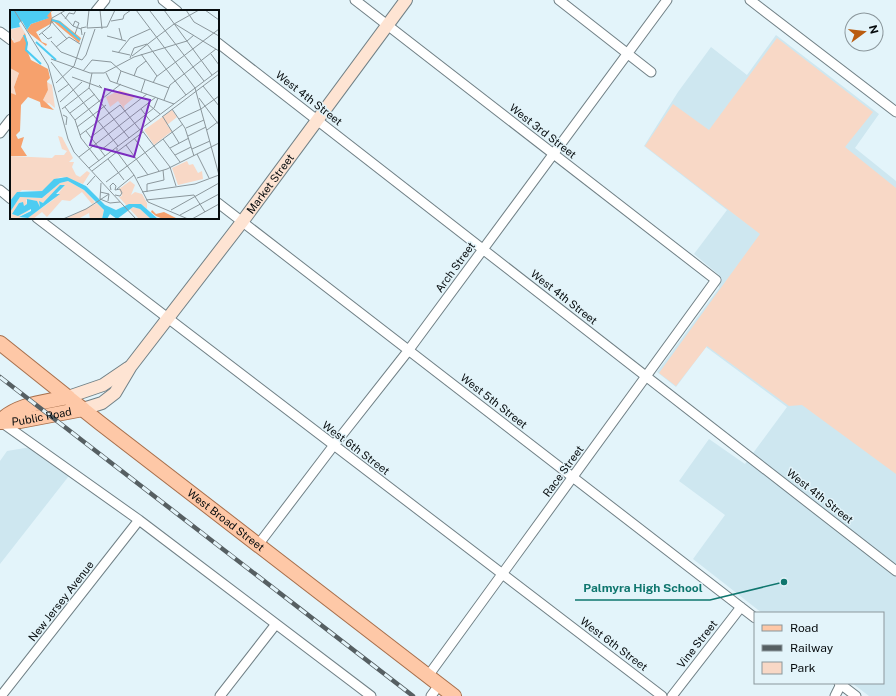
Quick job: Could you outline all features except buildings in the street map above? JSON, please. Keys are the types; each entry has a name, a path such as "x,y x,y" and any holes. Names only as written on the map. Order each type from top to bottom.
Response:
{"main road":[{"name":"West Broad Street","path":"0,343 428,676 435,690 454,696"},
{"name":"Public Road","path":"0,422 14,411 68,397"},
{"name":"Public Road","path":"0,422 20,421 83,409"}],"street":[{"path":"97,10 105,0"},
{"path":"163,0 176,10"},
{"name":"West 3rd Street","path":"355,0 716,280"},
{"name":"Market Street","path":"83,409 102,403 115,393 123,383 131,366 167,317 242,222 406,0"},
{"path":"559,0 651,72"},
{"name":"Arch Street","path":"258,545 408,351 667,0"},
{"path":"750,0 896,112"},
{"path":"0,32 10,39"},
{"name":"West 4th Street","path":"219,44 896,571"},
{"path":"0,133 10,120"},
{"path":"0,190 10,197"},
{"name":"West 5th Street","path":"219,204 754,617"},
{"name":"West 6th Street","path":"38,219 662,696"},
{"name":"Race Street","path":"428,676 716,280"},
{"name":"Market Street","path":"68,397 103,385 119,376 131,366"},
{"path":"0,422 139,520 371,696"},
{"name":"New Jersey Avenue","path":"1,696 139,520"},
{"name":"Vine Street","path":"672,696 741,607"},
{"path":"220,696 276,624"},
{"path":"835,696 840,684 856,696"}],"shaded area":[{"path":"776,35 879,114 855,148 896,181 896,696 869,696 853,684 884,684 884,612 761,612 693,559 725,515 679,481 709,439 745,464 787,407 706,347 676,387 657,372 719,288 719,275 694,254 727,210 644,146 678,92 711,47 747,75"},
{"path":"37,446 72,472 0,564 0,461 7,451"}],"green space":[{"path":"777,38 873,112 845,147 896,188 896,474 802,405 789,406 707,346 676,386 659,373 760,234 645,146 673,104 709,130"}],"railway":[{"path":"0,377 413,696"}],"place":[{"name":"Palmyra High School","path":"784,582"}]}
